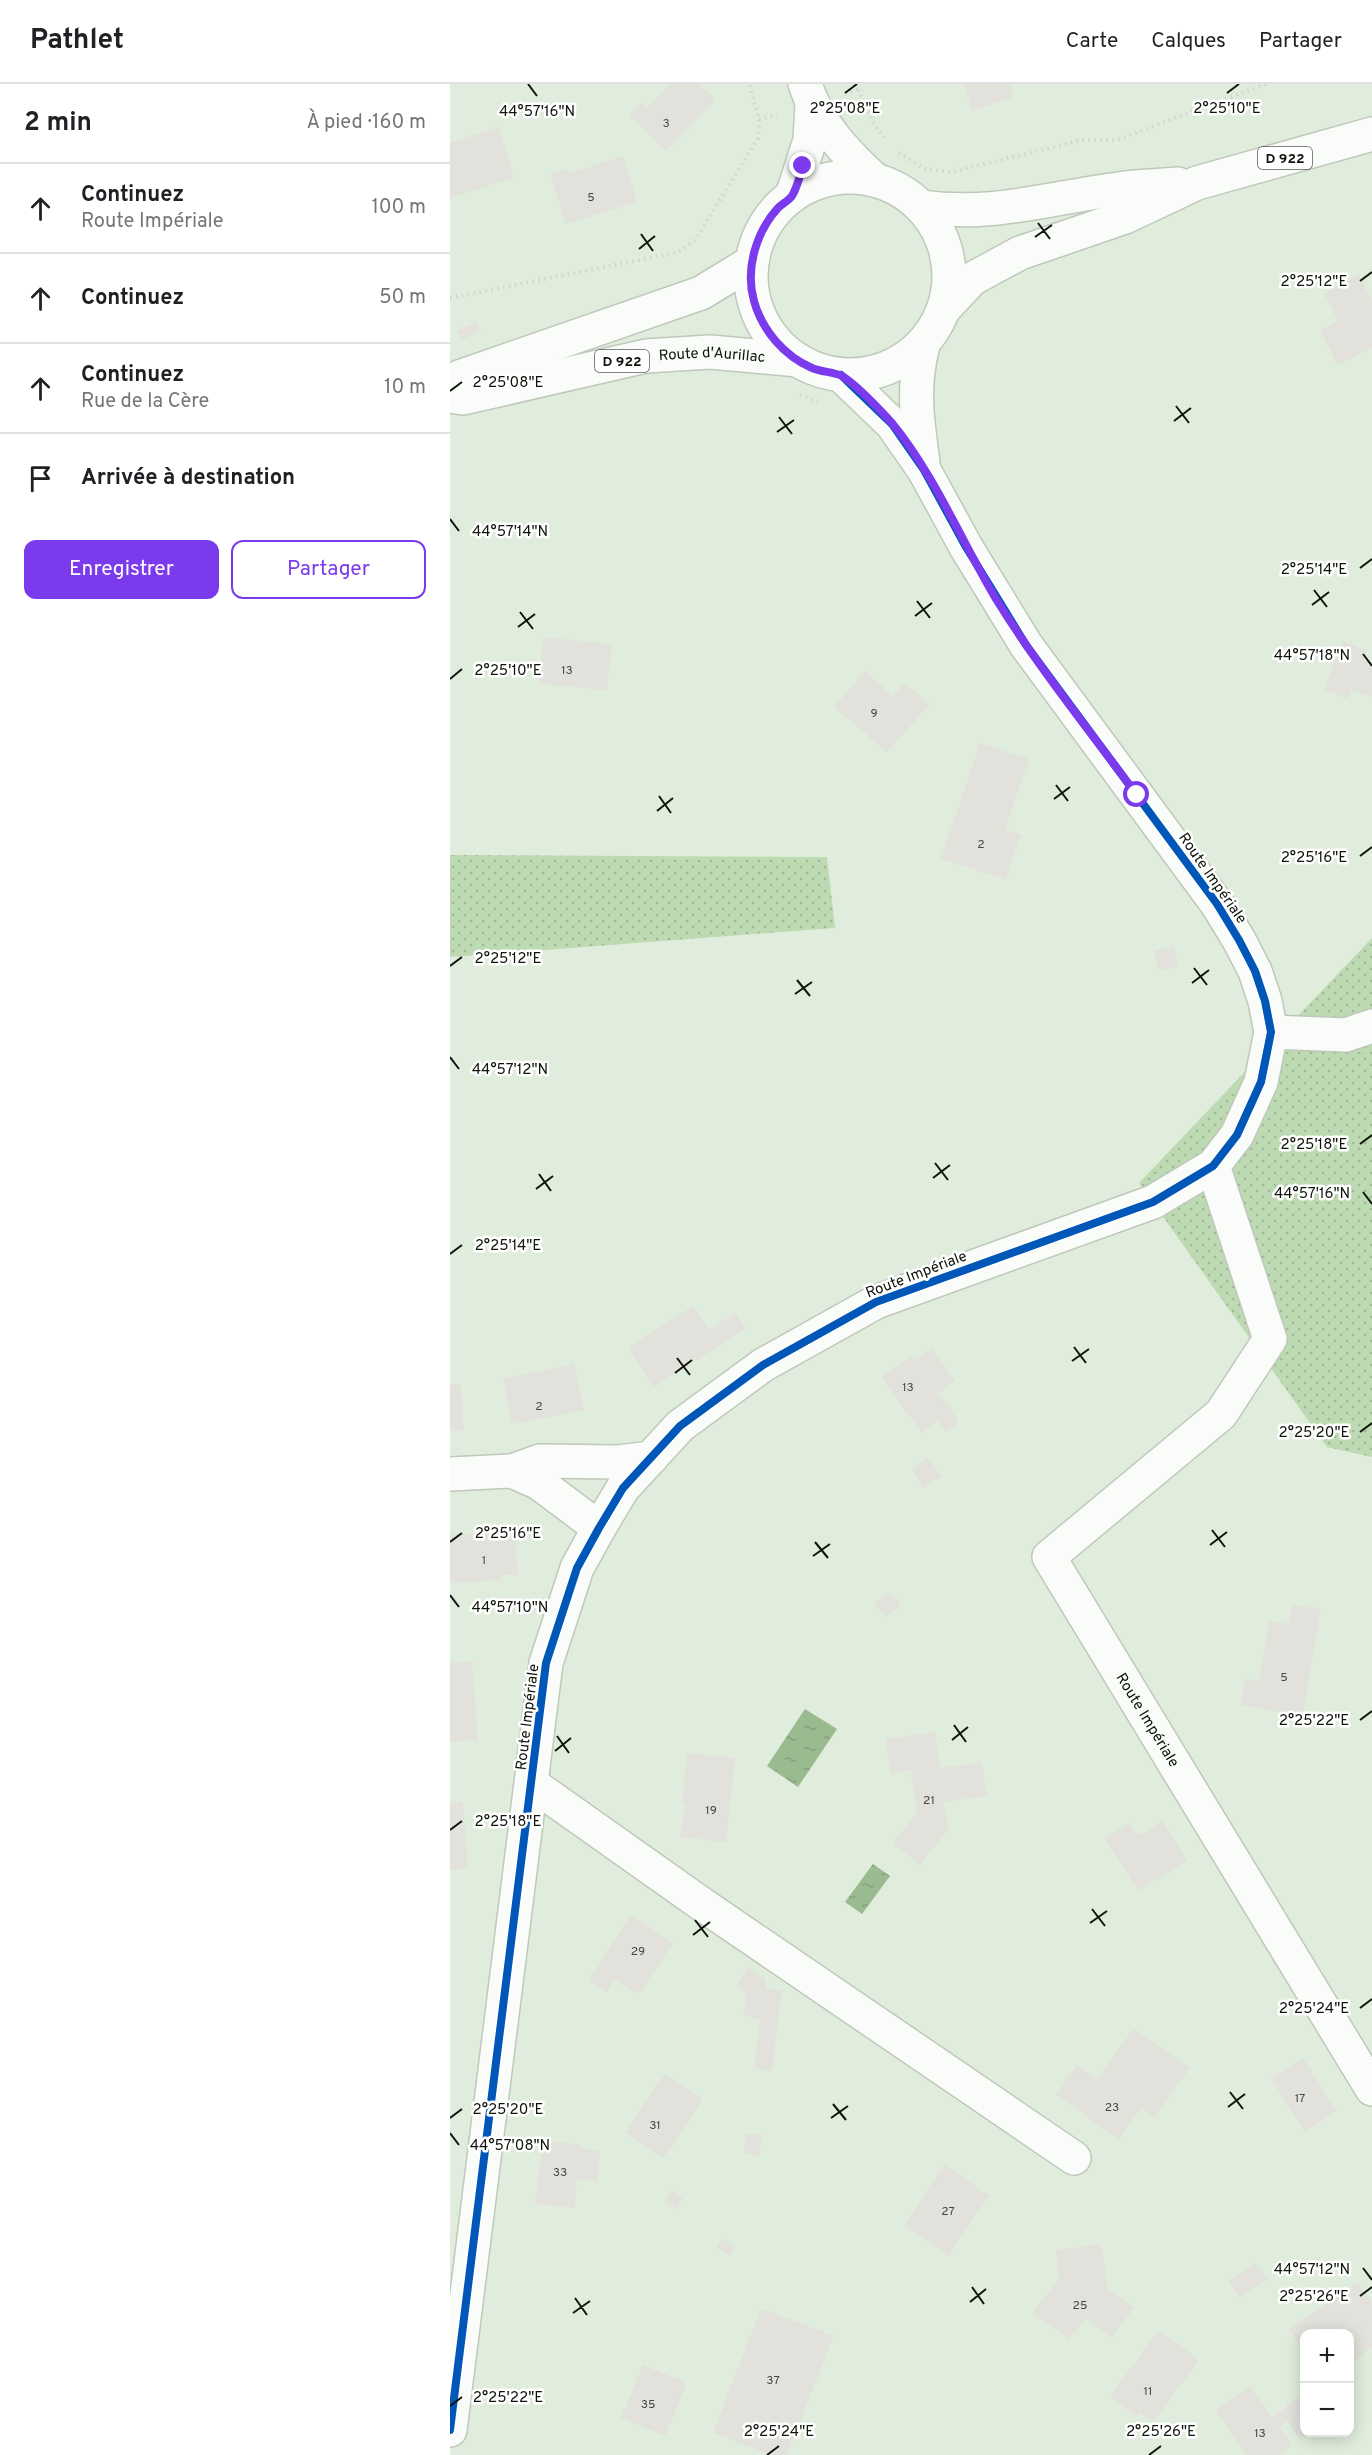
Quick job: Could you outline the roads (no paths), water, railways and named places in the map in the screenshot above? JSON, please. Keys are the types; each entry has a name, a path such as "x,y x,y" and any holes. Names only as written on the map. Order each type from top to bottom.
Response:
{"street":[{"path":"808,95 832,136 875,180"},
{"path":"792,196 810,140 808,95"},
{"name":"D 922","path":"945,309 972,279 1020,253 1125,217 1197,183 1372,134"},
{"path":"853,177 875,180 900,191 922,207 941,234 950,273 945,309 923,345 908,358 892,367 874,373 841,375 828,373 798,360 779,345 767,330 753,299 752,262 757,241 765,225 778,208 812,184 831,178 853,177"},
{"name":"D 922","path":"922,207 951,211 1013,208 1118,189 1197,183"},
{"name":"D 922","path":"450,383 459,377 701,292 752,262"},
{"name":"Route Impériale","path":"923,345 916,372 915,407 924,470"},
{"name":"Route d'Aurillac","path":"450,396 464,398 646,356 710,352 798,360"},
{"name":"Route Impériale","path":"450,2430 546,1663 577,1568 599,1528 623,1488 680,1426 763,1365 876,1302 1153,1202 1213,1166 1237,1135 1261,1082 1271,1032 1265,1001 1255,971 1234,931 1026,645 972,557 924,470 892,423 841,375"},
{"path":"1271,1032 1346,1035 1372,1026"},
{"name":"Route Impériale","path":"1213,1166 1270,1339 1221,1414 1049,1557 1372,2090"},
{"path":"450,1474 512,1470 540,1461 618,1462 651,1458"},
{"path":"512,1470 538,1483 599,1528"},
{"path":"532,1784 703,1905 1074,2158"}],"water":[{"path":"805,1709 837,1729 798,1787 767,1766"},
{"path":"873,1864 890,1876 862,1914 845,1902"}]}
